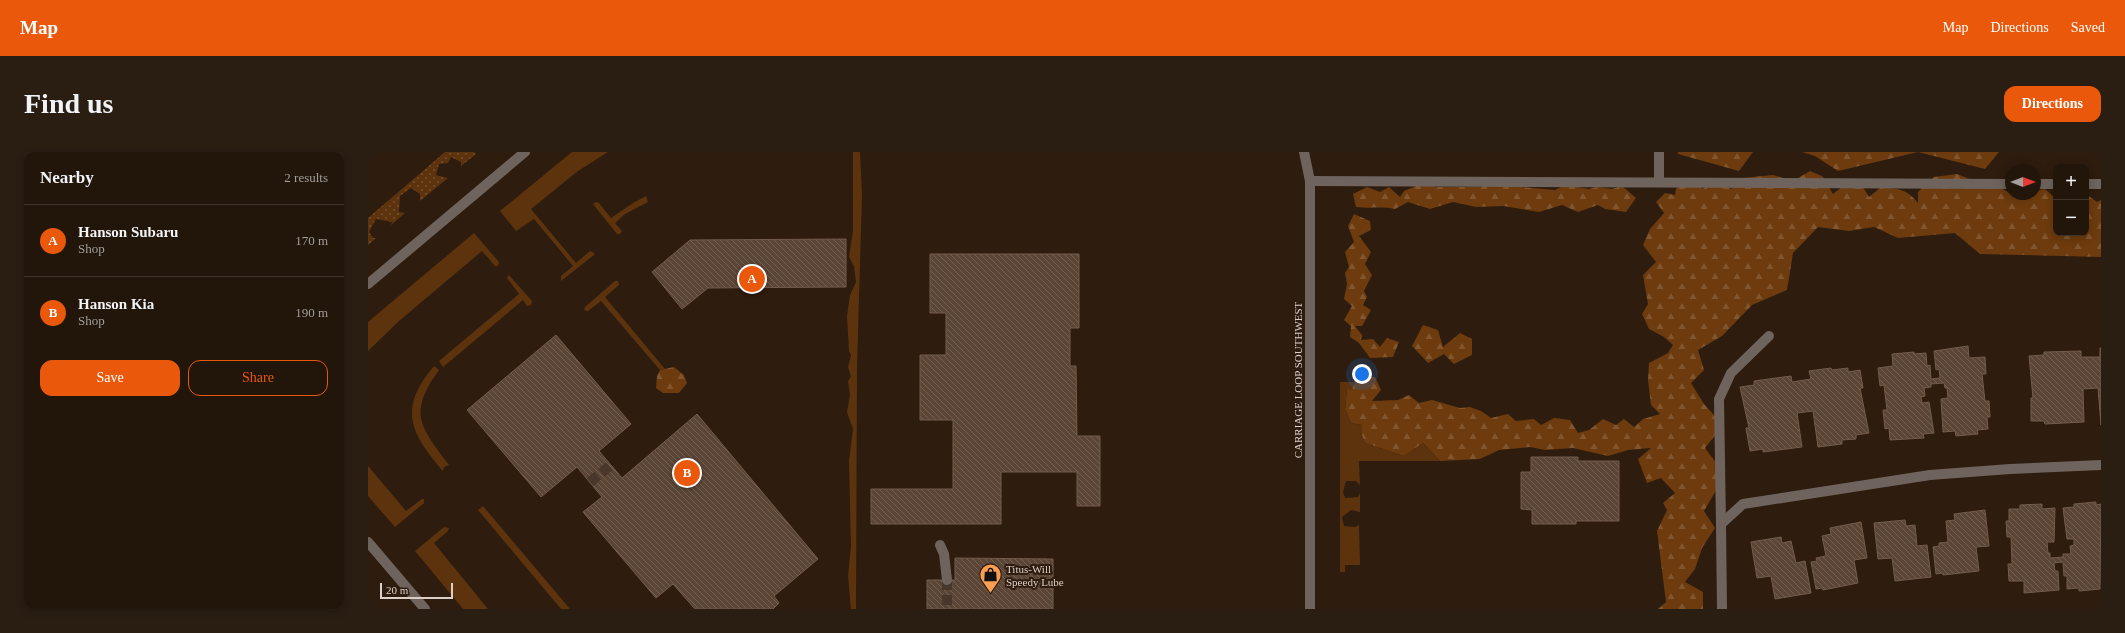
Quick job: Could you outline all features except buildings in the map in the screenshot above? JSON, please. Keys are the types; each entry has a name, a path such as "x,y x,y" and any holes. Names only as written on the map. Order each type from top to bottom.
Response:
{"street":[{"path":"368,284 525,152"},
{"name":"CARRIAGE LOOP SOUTHWEST","path":"1304,152 1310,181 1310,609"},
{"path":"1659,152 1659,182"},
{"path":"1310,181 2005,184"},
{"path":"2041,184 2053,184"},
{"path":"2089,184 2101,184"},
{"path":"1722,609 1719,399 1731,373 1770,336"},
{"path":"1721,524 1743,504 1930,475 2010,468 2101,465"},
{"path":"368,542 425,609"},
{"path":"940,545 944,554 947,580"}],"shaded area":[{"path":"445,152 474,152 476,154 461,166 461,162 451,157 448,163 439,164 436,175 448,178 420,201 420,194 411,188 400,196 399,212 405,213 391,225 392,222 376,219 369,232 373,238 376,238 368,245 368,218"},
{"path":"572,152 608,152 578,171 531,209 576,263 590,251 594,253 594,255 561,281 561,276 573,266 534,219 516,231 500,211"},
{"path":"853,152 860,152 862,195 857,368 856,609 851,609 848,576 851,546 849,461 853,429 847,412 850,395 848,381 851,376 848,367 851,355 849,351 847,316 850,295 856,282 854,266 849,257 853,231"},
{"path":"646,196 648,202 625,214 615,223 622,231 620,234 617,234 593,204 596,202 599,203 611,218"},
{"path":"474,233 499,262 498,266 495,266 482,251 399,321 368,351 368,322"},
{"path":"509,275 532,301 531,305 527,306 523,300 443,367 439,361 519,294 507,278"},
{"path":"615,281 618,281 619,285 605,297 665,369 660,370 601,301 588,311 584,310 585,307"},
{"path":"434,366 439,370 429,385 423,398 421,409 425,430 449,465 444,467 443,471 423,444 416,432 413,420 412,408 416,395 423,381"},
{"path":"1340,382 1354,382 1352,390 1347,389 1345,409 1351,423 1362,425 1362,436 1365,443 1404,456 1423,443 1440,461 1359,461 1360,485 1356,481 1346,481 1343,492 1345,498 1358,497 1360,493 1360,512 1351,510 1342,517 1344,526 1355,527 1359,525 1360,565 1345,565 1345,572 1340,572"},
{"path":"368,466 406,511 422,499 424,499 424,503 395,527 368,496"},
{"path":"483,506 570,609 561,609 478,510"},
{"path":"444,527 449,528 448,531 434,543 488,609 463,609 415,551"}],"green space":[{"path":"1678,152 1753,152 1739,171 1678,154"},
{"path":"1802,152 1918,152 1838,171 1815,156"},
{"path":"1918,152 1999,152 1985,169"},
{"path":"1810,171 1822,176 1833,194 1851,180 1863,187 1869,197 1880,188 1892,188 1906,192 1918,203 1918,192 1934,177 1957,174 1972,180 1986,179 2005,190 2005,200 2041,200 2041,190 2045,189 2053,196 2053,236 2089,236 2089,196 2097,202 2101,200 2101,257 1980,254 1955,233 1898,238 1874,227 1849,231 1818,227 1793,253 1787,290 1752,305 1722,336 1698,350 1704,370 1691,383 1704,404 1723,425 1705,448 1725,475 1704,511 1715,528 1702,548 1695,569 1685,582 1703,592 1703,609 1658,609 1666,602 1657,531 1667,510 1663,503 1675,493 1661,478 1647,483 1638,459 1651,448 1628,450 1608,456 1573,448 1545,450 1530,447 1499,450 1480,459 1440,461 1423,443 1404,456 1365,443 1362,436 1362,425 1351,423 1345,409 1347,389 1352,389 1356,377 1375,377 1381,390 1372,401 1398,400 1409,395 1419,403 1432,400 1460,408 1470,407 1481,411 1491,418 1508,414 1516,421 1534,419 1541,425 1554,418 1570,420 1578,433 1589,430 1603,419 1616,425 1624,419 1634,427 1643,419 1660,414 1651,405 1648,380 1649,363 1668,353 1673,345 1664,337 1649,329 1642,314 1648,304 1643,275 1656,262 1643,245 1650,229 1664,213 1656,202 1665,193 1675,195 1676,189 1683,179 1695,180 1702,189 1718,181 1731,189 1742,178 1773,175 1793,181"},
{"path":"1502,183 1521,187 1555,190 1565,185 1589,189 1597,187 1612,189 1622,186 1636,198 1626,212 1605,209 1598,205 1578,212 1562,205 1539,212 1503,206 1476,207 1453,202 1430,209 1408,202 1395,209 1361,208 1356,207 1353,194 1367,187 1380,192 1389,187 1400,197 1404,191 1421,184 1436,187 1480,187"},
{"path":"1354,214 1370,221 1371,230 1359,236 1371,252 1365,264 1372,275 1364,291 1367,297 1363,305 1371,310 1362,326 1355,326 1362,335 1361,340 1373,339 1380,347 1387,338 1399,342 1393,357 1370,358 1359,343 1350,337 1351,326 1344,320 1352,306 1344,299 1347,284 1345,273 1349,267 1345,252 1354,242 1348,226"},
{"path":"1423,325 1438,330 1443,347 1460,333 1472,339 1472,355 1454,364 1444,354 1428,363 1412,346"},
{"path":"674,367 684,375 687,383 679,393 663,393 656,388 657,376 660,370"}],"tunnel":[{"path":"590,482 611,465"},
{"path":"947,580 947,609"}],"place":[{"name":"Hanson Subaru","path":"752,279"},
{"name":"Hanson Kia","path":"687,473"},
{"name":"Titus-Will Speedy Lube","path":"990,594"}]}
